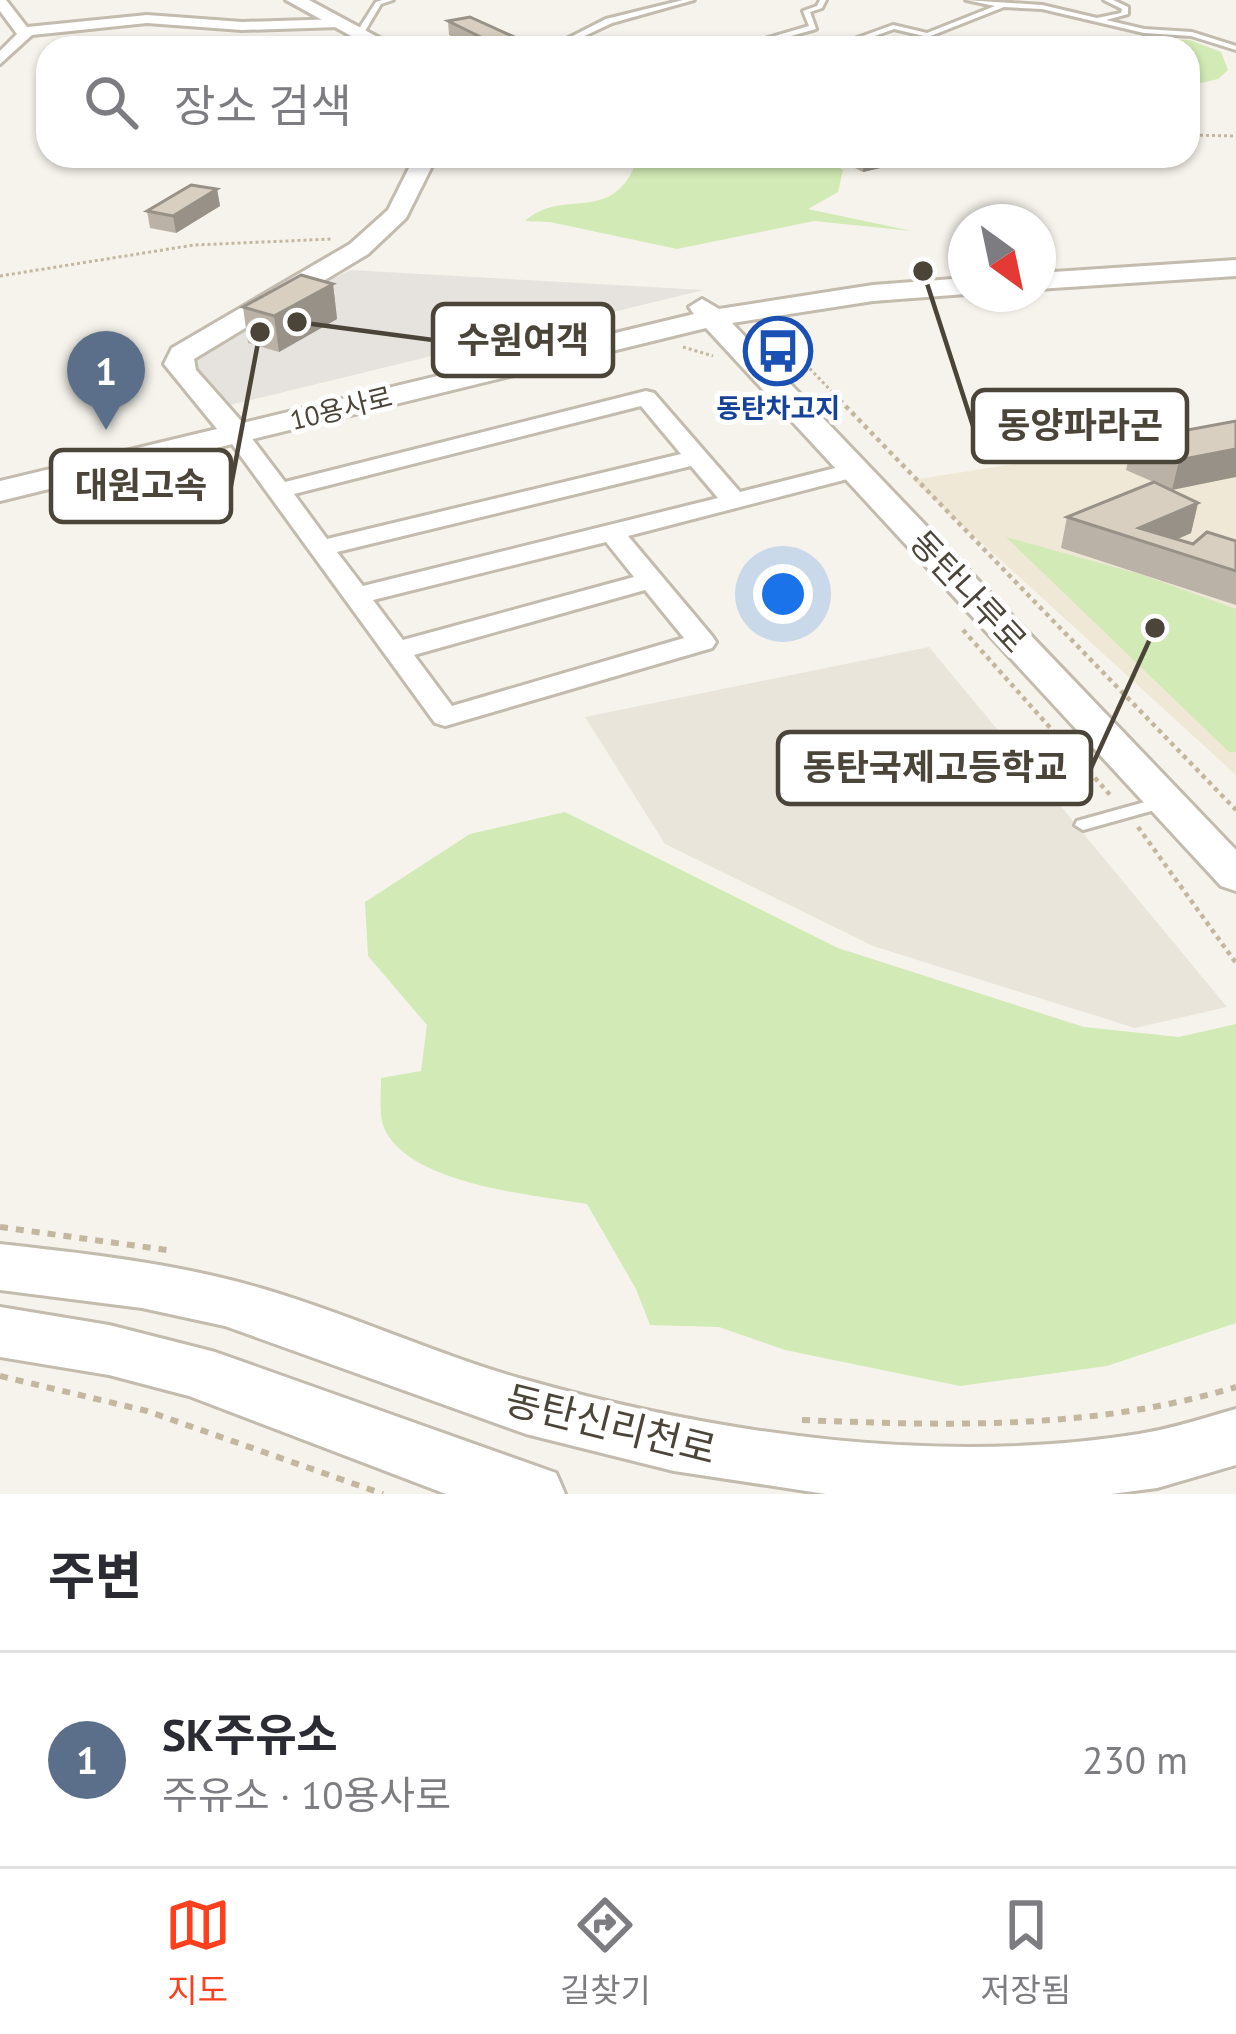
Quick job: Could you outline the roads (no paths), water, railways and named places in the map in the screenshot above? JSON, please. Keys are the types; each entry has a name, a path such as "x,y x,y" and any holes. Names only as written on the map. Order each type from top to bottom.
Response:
{"street":[{"path":"295,0 365,36"},
{"path":"0,2 25,32"},
{"path":"0,59 25,32 147,19 347,27"},
{"path":"420,168 398,213 379,232 248,323 187,347 179,359 184,374 278,490 445,717 702,642 612,533"},
{"path":"1056,269 1236,257"},
{"path":"1056,287 1236,268"},
{"name":"10용사로","path":"0,491 230,427 816,288 948,287"},
{"name":"10용사로","path":"0,475 475,376 708,313 948,288"},
{"path":"795,406 760,334 776,317 832,298"},
{"name":"동탄나루로","path":"708,313 855,470 1146,807 1236,876"},
{"path":"475,376 528,369 629,344 682,340 728,353 795,406"},
{"path":"278,490 646,398 734,501"},
{"path":"320,548 697,457"},
{"path":"356,596 855,470"},
{"path":"396,651 652,580"},
{"name":"동탄신리천로","path":"0,1267 222,1301 522,1406 640,1437 756,1458 844,1468 1037,1470 1134,1463 1236,1437"},
{"path":"0,1332 109,1350 216,1378 438,1463 535,1494"}],"lane":[{"path":"347,27 362,28 378,3 390,0"},
{"path":"578,36 609,21 691,0"},
{"path":"785,36 813,27 806,10 820,7 823,0"},
{"path":"969,0 1198,36"},
{"path":"1100,19 1124,14 1126,8 1108,0"},
{"path":"869,36 893,27 928,35 1003,4"},
{"path":"793,34 798,36"},
{"path":"1200,37 1236,49"},
{"path":"1083,825 1146,807"}],"place":[{"name":"동양파라곤","path":"923,271"},
{"name":"수원여객","path":"297,322"},
{"name":"대원고속","path":"260,332"},
{"name":"동탄차고지","path":"778,351"},
{"name":"SK주유소","path":"106,430"},
{"name":"동탄국제고등학교","path":"1155,628"}]}
